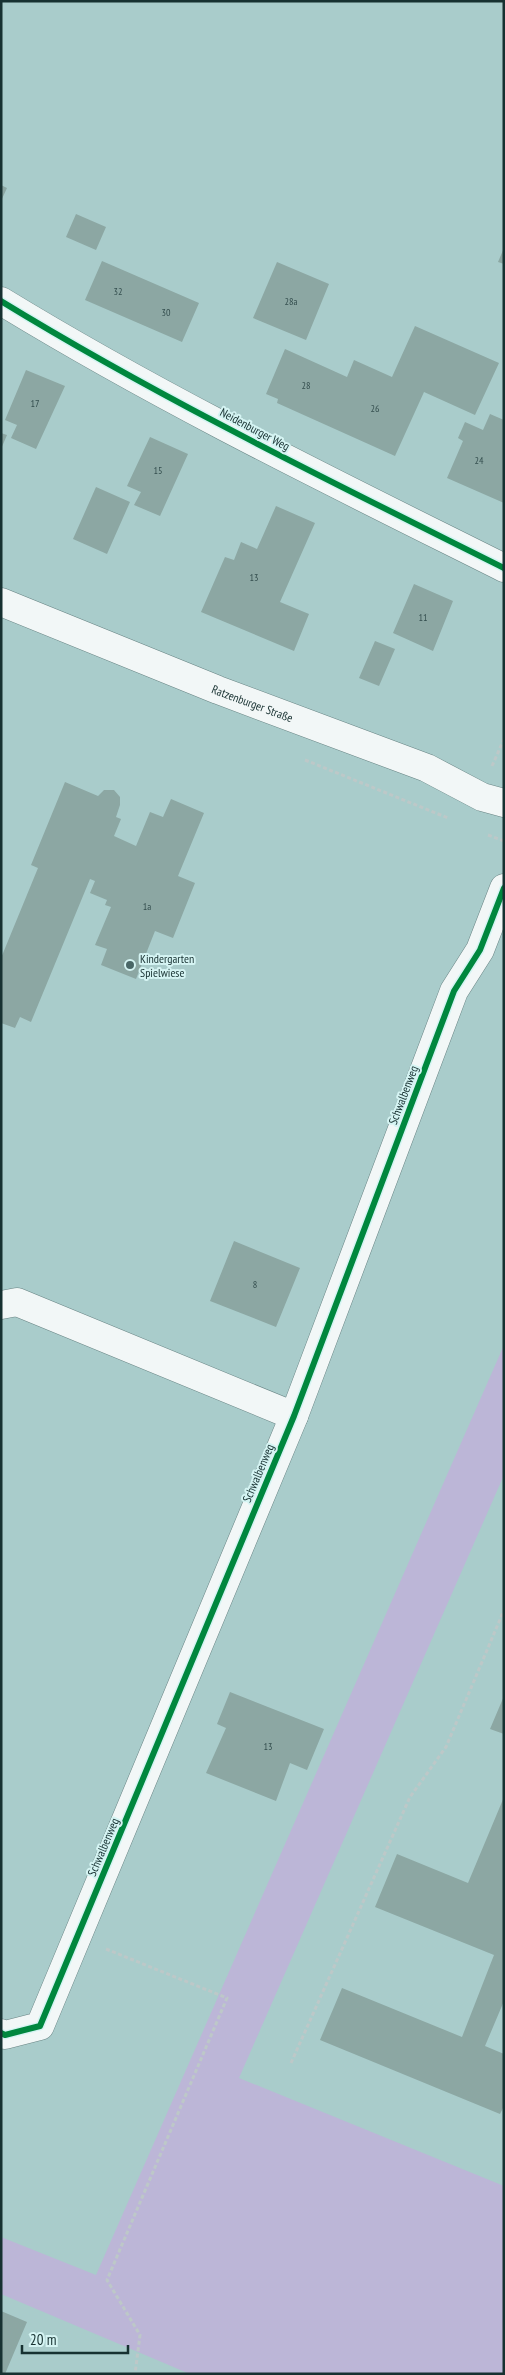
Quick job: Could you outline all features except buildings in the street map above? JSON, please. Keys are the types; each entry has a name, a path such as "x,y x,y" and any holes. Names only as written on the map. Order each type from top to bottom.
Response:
{"street":[{"name":"Neidenburger Weg","path":"1,301 53,332 295,464 504,568"},
{"name":"Ratzenburger Straße","path":"1,602 218,690 427,768 482,797 504,803"},
{"name":"Schwalbenweg","path":"1,2033 6,2035 40,2026 294,1416 454,991 480,950 504,888"},
{"path":"1,1305 17,1302 294,1416"}],"path":[{"path":"291,2062 410,1797 446,1747 504,1610"},
{"path":"78,1938 227,1998 107,2280 140,2335 135,2374"}],"shaded area":[{"path":"504,1345 504,1475 239,2078 504,2186 504,2374 190,2374 1,2294 1,2237 96,2275"}],"cycle path":[{"path":"1,301 124,373 187,407 504,568"},
{"path":"1,2033 5,2035 40,2026 294,1416 454,991 480,950 504,888"}],"place":[{"name":"Kindergarten Spielwiese","path":"130,965"}]}
